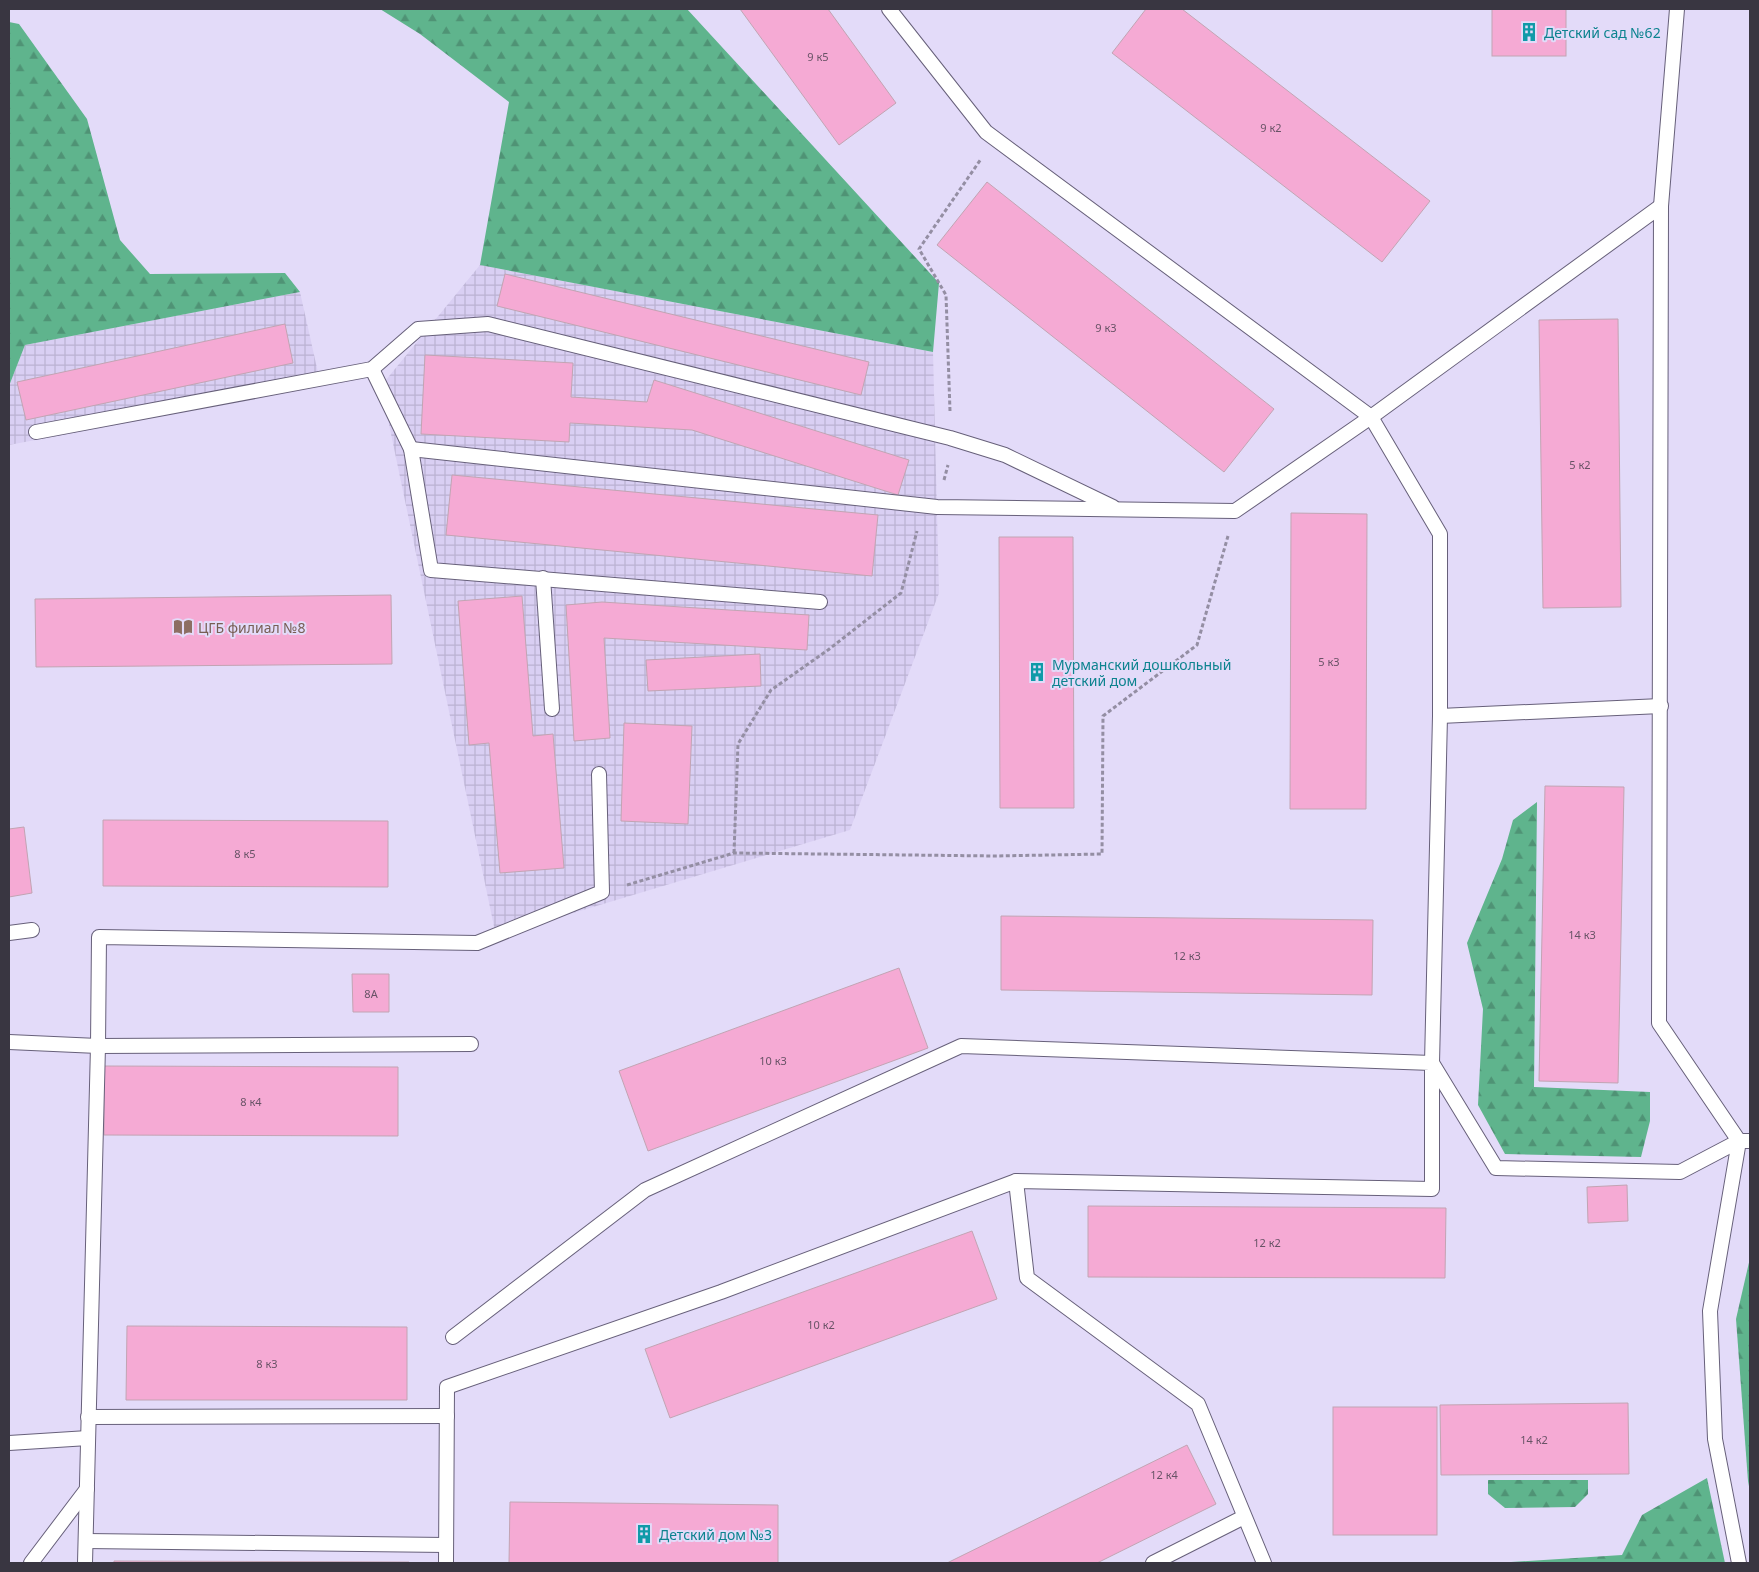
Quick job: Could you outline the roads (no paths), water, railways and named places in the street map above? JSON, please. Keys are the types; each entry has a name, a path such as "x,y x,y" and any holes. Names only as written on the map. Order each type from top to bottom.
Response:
{"lane":[{"path":"446,1563 447,1387 721,1292 1016,1181 1432,1189 1432,1063 1440,716 1440,534 1371,417 986,132 889,9"},
{"path":"1677,9 1661,206 1659,1022 1745,1141 1710,1310 1715,1440 1739,1563"},
{"path":"411,449 937,507 1235,511 1371,417 1661,206"},
{"path":"36,432 372,370 418,329 488,324 950,438 1005,455 1118,510"},
{"path":"372,370 411,449 430,570 820,602"},
{"path":"543,578 552,709"},
{"path":"1440,716 1660,706"},
{"path":"85,1563 99,937 477,943 602,892 599,774"},
{"path":"9,933 32,930"},
{"path":"9,1042 98,1046 471,1044"},
{"path":"453,1337 645,1190 962,1046 1432,1063"},
{"path":"1432,1063 1496,1168 1680,1172 1745,1141"},
{"path":"1016,1181 1027,1278 1198,1404 1264,1563"},
{"path":"88,1417 447,1416"},
{"path":"9,1442 88,1438"},
{"path":"31,1563 87,1489"},
{"path":"1152,1563 1244,1517"},
{"path":"86,1541 446,1545"}],"place":[{"name":"Детский сад №62","path":"1529,32"},
{"name":"ЦГБ филиал №8","path":"183,627"},
{"name":"Мурманский дошкольный детский дом","path":"1037,672"},
{"name":"Детский дом №3","path":"644,1534"}]}
